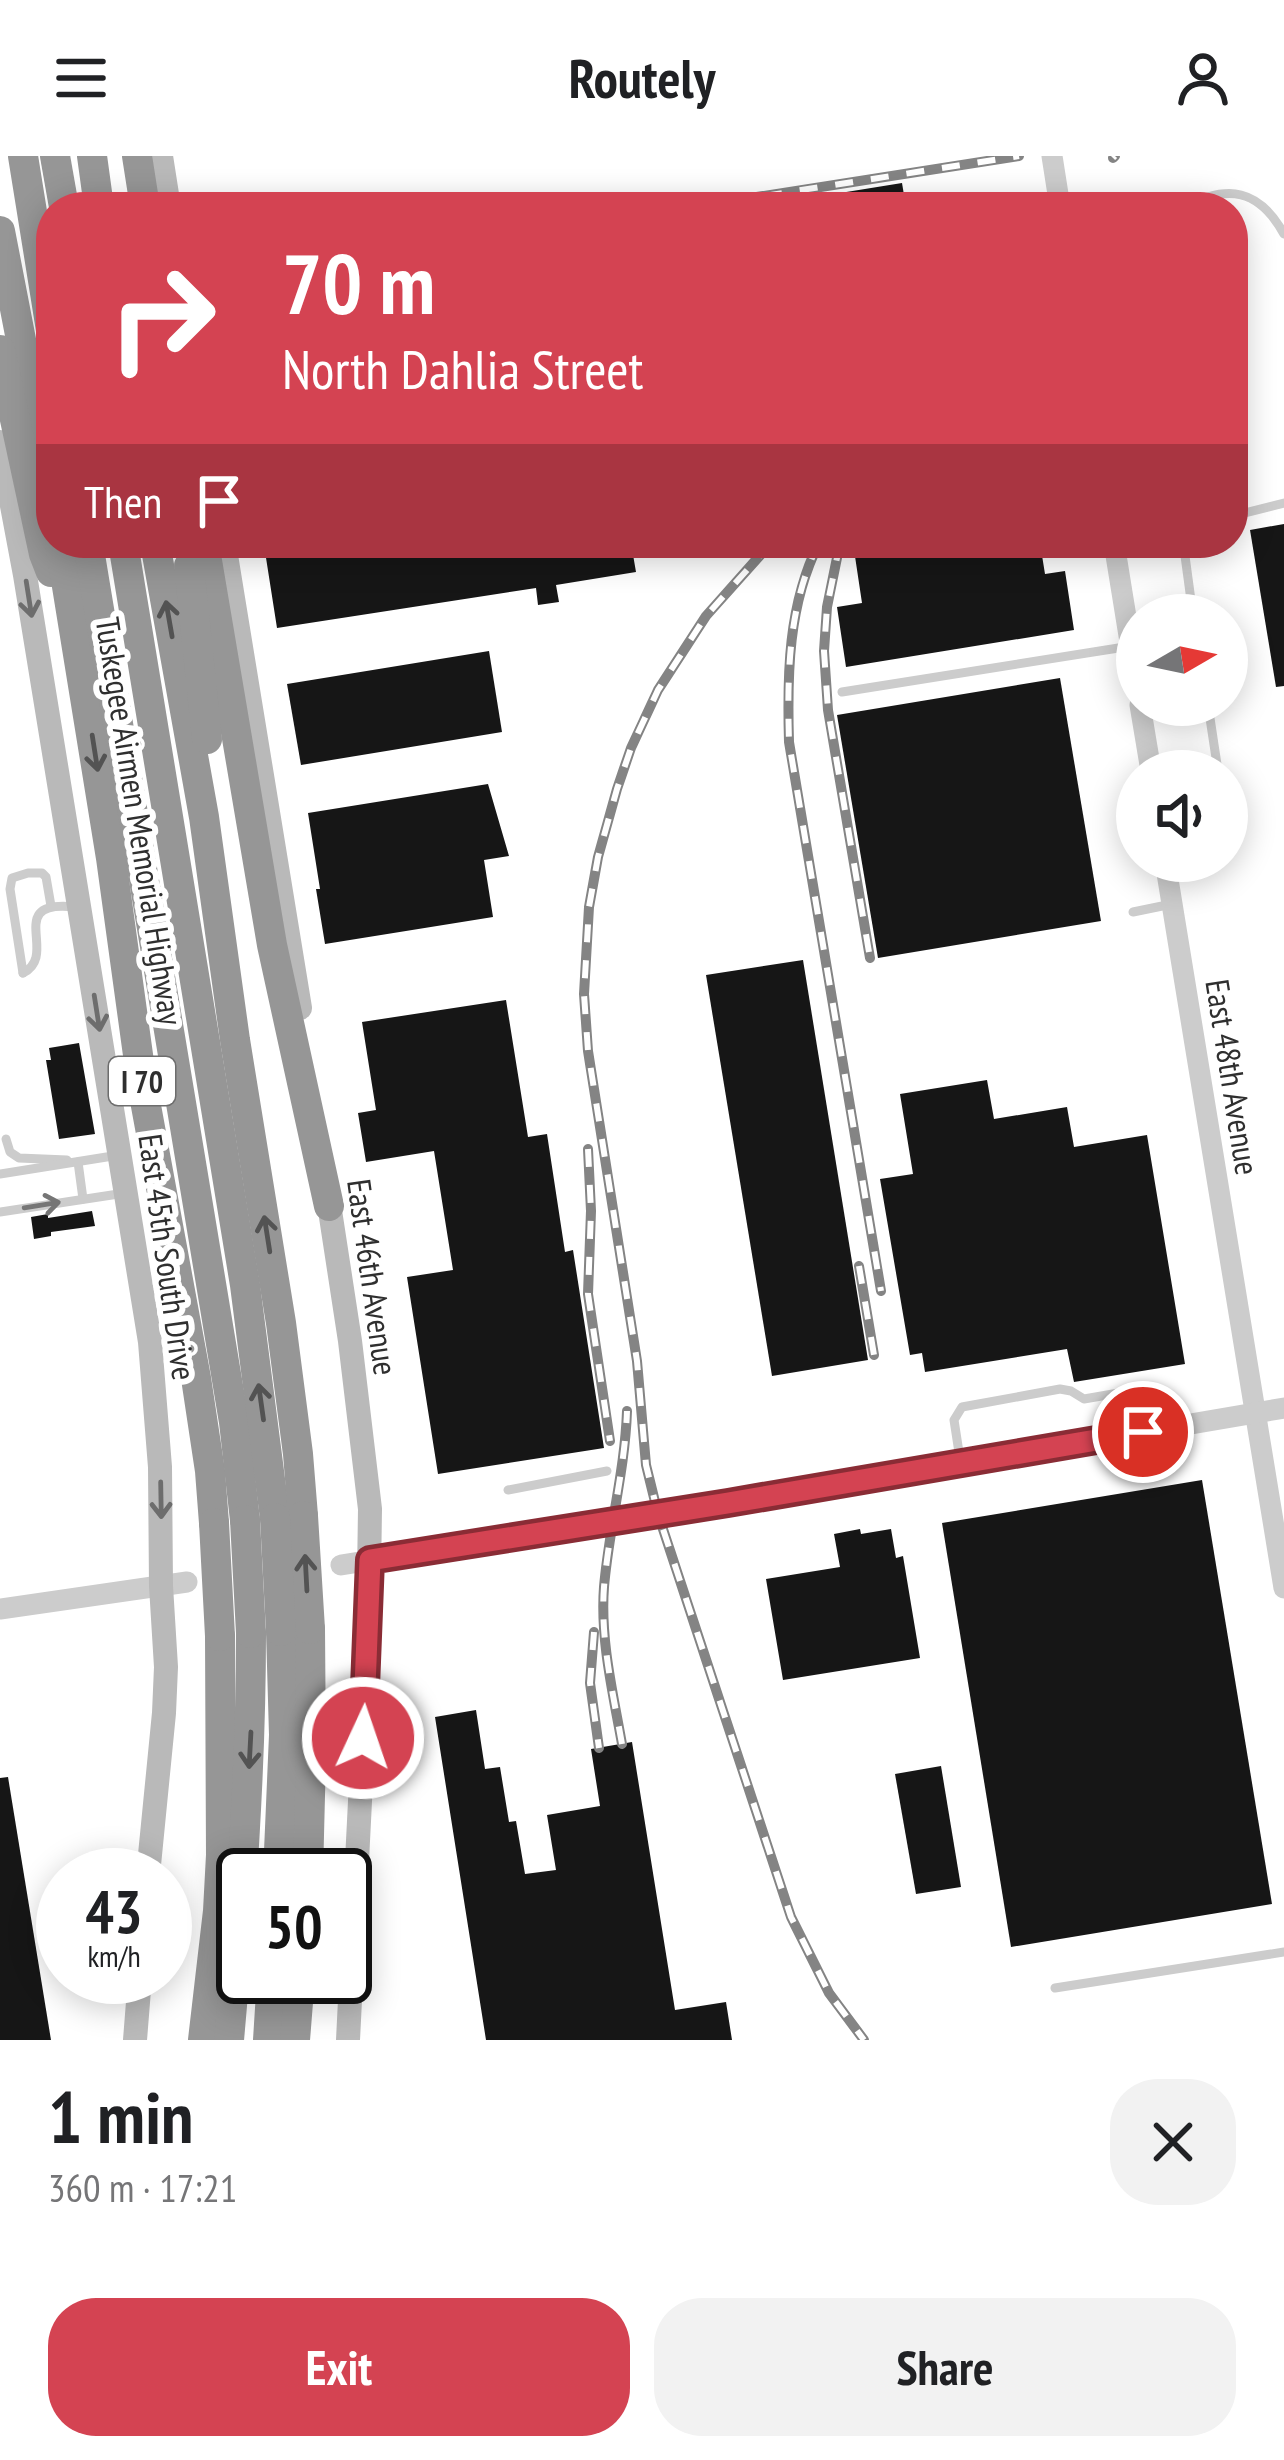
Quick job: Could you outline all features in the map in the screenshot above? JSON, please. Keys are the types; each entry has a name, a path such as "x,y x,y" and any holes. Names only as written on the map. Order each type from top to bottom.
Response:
{"highway":[{"path":"22,156 36,240"},
{"path":"56,156 62,192"},
{"path":"92,156 97,192"},
{"path":"137,156 143,192"},
{"path":"0,231 36,412"},
{"path":"0,350 36,517"},
{"path":"46,558 76,638"},
{"name":"Tuskegee Airmen Memorial Highway","path":"62,558 142,1084 210,1471 259,1519 265,1632 311,1756 309,1848"},
{"path":"90,558 234,1422 259,1519"},
{"path":"125,558 245,1285 259,1519"},
{"name":"Tuskegee Airmen Memorial Highway","path":"158,558 204,817 291,1387 259,1519 265,1632 221,1855 203,2040"},
{"path":"188,558 208,728 204,817"},
{"path":"207,558 272,945 328,1206"},
{"path":"265,1632 284,1735 279,1848"},
{"path":"229,2040 251,1729 265,1632"},
{"path":"268,2040 270,2004"}],"main road":[{"path":"161,156 167,192"},
{"name":"East 45th South Drive","path":"0,442 156,1392 162,1504 174,1584 151,1848"},
{"name":"East 46th Avenue","path":"226,558 319,1126 370,1509 348,2033"},
{"path":"134,2040 137,2004"}],"street":[{"path":"1052,156 1058,192"},
{"path":"1116,558 1122,594"},
{"name":"East 48th Avenue","path":"1168,882 1284,1588"},
{"path":"341,1565 1284,1408"},
{"path":"0,1609 174,1584"}],"lane":[{"path":"1248,197 1258,201 1284,234"},
{"path":"1248,511 1284,503"},
{"path":"1185,558 1190,594"},
{"path":"842,692 1116,648"},
{"path":"51,906 44,874 12,878 23,973 36,962 38,915 51,906 80,908"},
{"path":"1132,912 1172,904"},
{"path":"6,1139 10,1152 19,1157 78,1162"},
{"path":"0,1174 120,1155"},
{"path":"78,1162 83,1198"},
{"path":"0,1212 126,1192"},
{"path":"961,1463 954,1420 962,1407 1040,1393 1071,1391 1084,1400 1136,1390 1143,1432"},
{"path":"508,1490 607,1471"},
{"path":"1055,1988 1284,1952"}],"building":[{"path":"902,183 904,192 846,192"},
{"path":"1284,524 1284,686 1276,687 1250,530"},
{"path":"266,558 634,558 636,572 556,585 559,602 538,605 536,588 277,628"},
{"path":"855,558 1042,558 1045,574 1065,571 1074,630 846,667 837,607 862,603"},
{"path":"489,651 502,732 301,765 287,684"},
{"path":"1060,678 1101,921 878,958 837,715"},
{"path":"488,784 509,856 484,860 493,917 325,944 308,813"},
{"path":"803,960 868,1360 772,1376 706,975"},
{"path":"506,1000 528,1137 547,1134 565,1252 573,1250 604,1448 438,1474 407,1277 453,1270 434,1151 366,1162 358,1113 376,1110 362,1022"},
{"path":"79,1043 95,1134 59,1139 46,1060 51,1060 49,1048"},
{"path":"987,1080 994,1119 1067,1107 1074,1147 1147,1135 1185,1364 1074,1382 1067,1349 925,1372 922,1353 910,1355 880,1179 913,1174 900,1094"},
{"path":"92,1211 95,1226 34,1239 31,1217"},
{"path":"1202,1480 1272,1904 1011,1947 942,1523"},
{"path":"860,1529 861,1534 891,1529 896,1558 903,1556 920,1658 783,1680 766,1579 840,1567 834,1534"},
{"path":"476,1710 485,1769 500,1767 509,1822 516,1821 525,1874 556,1870 547,1815 600,1806 591,1749 632,1742 675,2010 726,2002 732,2040 486,2040 435,1717"},
{"path":"941,1766 961,1887 916,1894 895,1774"},
{"path":"8,1777 36,1948 36,2004 45,2004 51,2040 0,2040 0,1778"}],"railway":[{"path":"789,192 1019,156"},
{"path":"758,558 706,616 658,690 631,748 598,857 589,907 584,994 588,1051 637,1361 646,1465 658,1514 791,1917 829,1993 864,2040"},
{"path":"812,558 795,615 789,742 881,1291"},
{"path":"837,558 824,651 828,710 870,958"},
{"path":"588,1149 588,1294 610,1441"},
{"path":"859,1266 874,1355"},
{"path":"622,1744 603,1607 627,1411"},
{"path":"594,1632 590,1683 599,1748"}],"route":[{"path":"363,1738 370,1560 1143,1432"}]}
